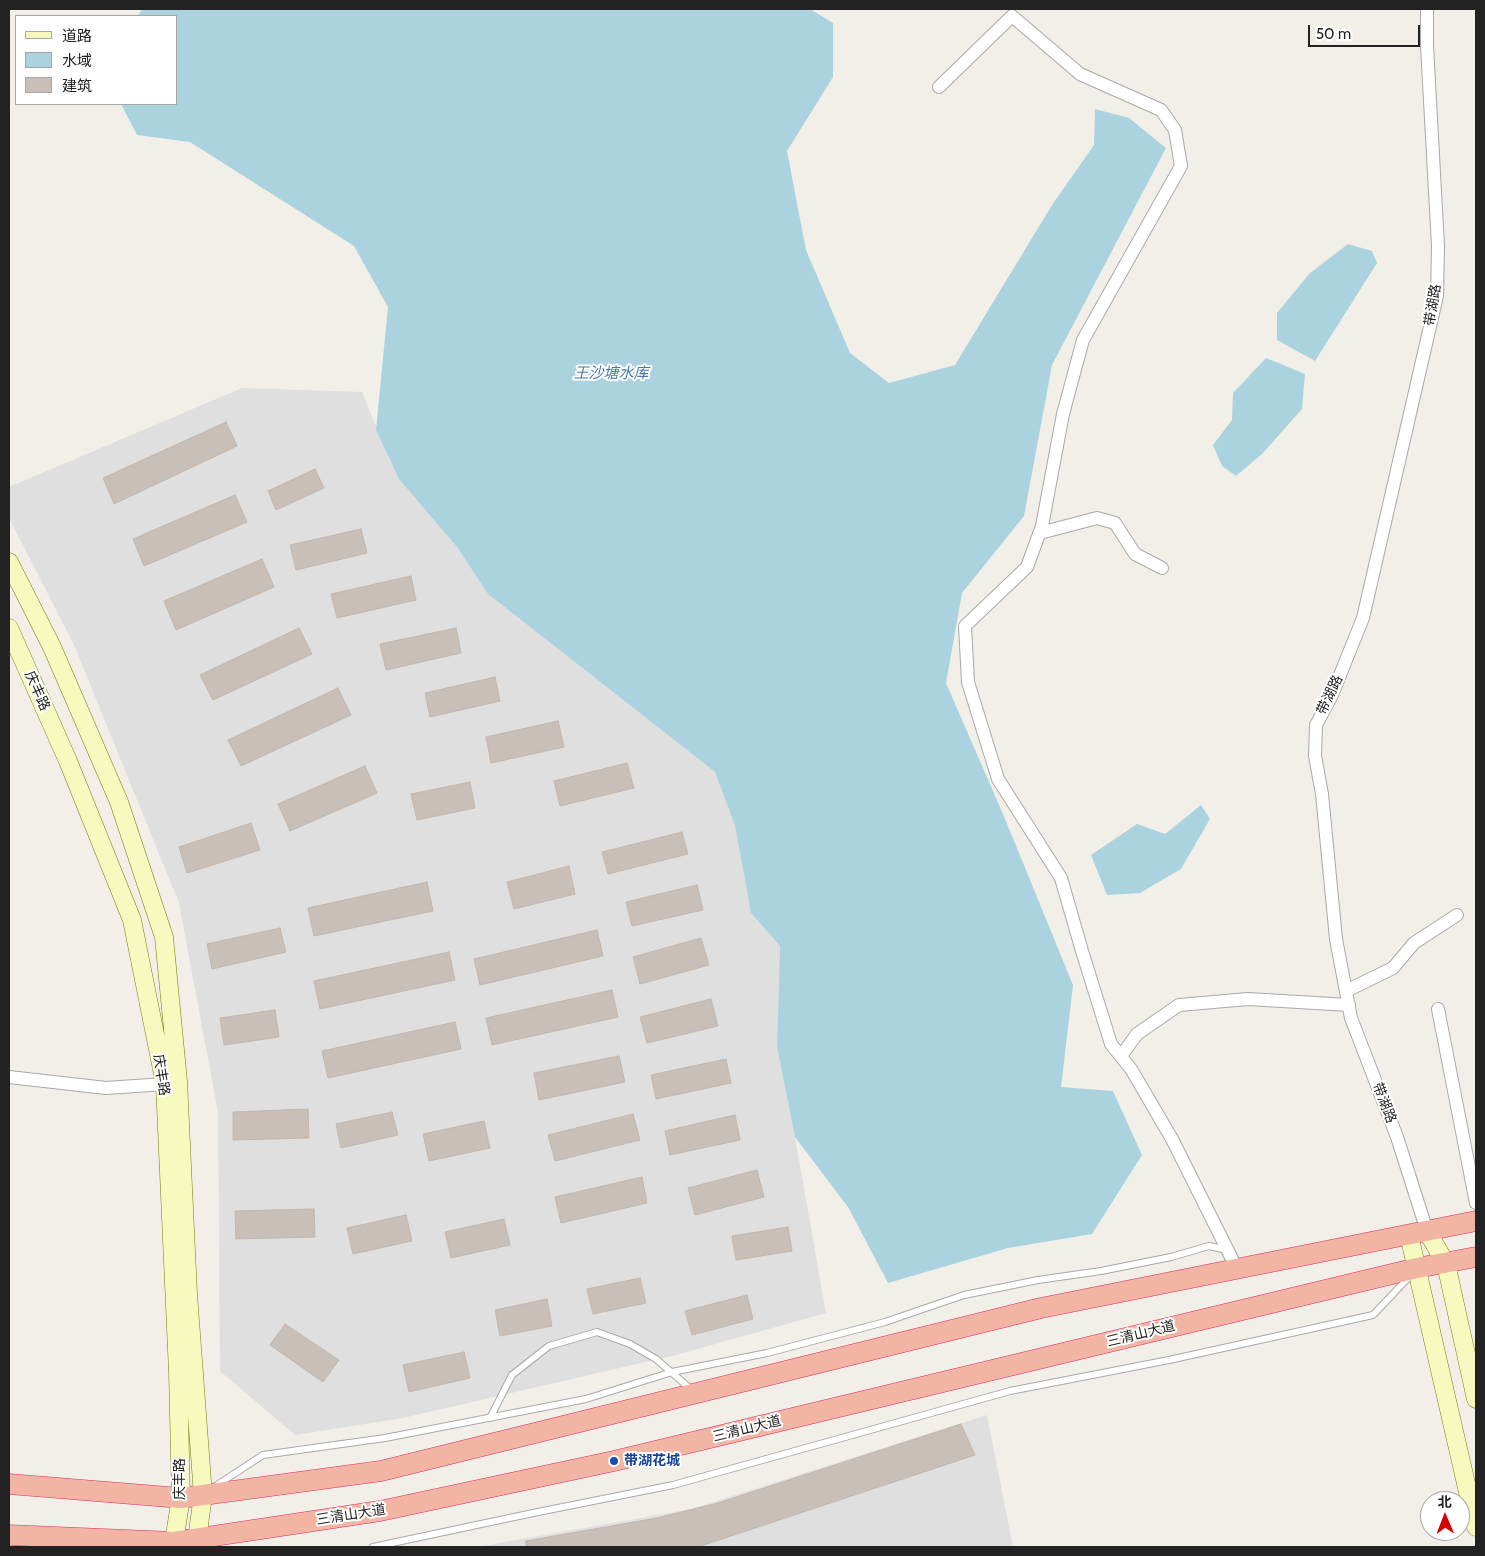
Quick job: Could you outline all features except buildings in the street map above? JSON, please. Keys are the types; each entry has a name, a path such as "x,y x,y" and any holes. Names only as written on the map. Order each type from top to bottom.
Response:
{"highway":[{"path":"9,1484 181,1498 381,1471 1041,1308 1476,1221"},
{"name":"三清山大道","path":"9,1535 167,1546 196,1543 380,1511 614,1461 1417,1268 1476,1257"}],"main road":[{"path":"9,562 52,647 119,802 164,938 178,1081 188,1294 203,1495 196,1543"},
{"name":"庆丰路","path":"9,628 68,761 132,920 165,1084 178,1372 181,1498 167,1546"},
{"name":"带湖路","path":"1418,1233 1446,1264 1476,1399"},
{"name":"带湖路","path":"1418,1233 1417,1268 1476,1527"}],"street":[{"name":"带湖路","path":"1418,1233 1397,1137 1351,1018 1336,939 1322,794 1315,756 1316,725 1332,695 1363,618 1437,296 1438,246 1427,46 1427,9"},
{"path":"939,87 1012,16 1080,74 1161,110 1175,130 1181,166 1083,340 1063,414 1040,532 1027,567 965,626 968,682 998,780 1061,878 1111,1044 1131,1069 1172,1139 1237,1269"},
{"path":"1040,532 1097,518 1115,523 1134,554 1162,568"},
{"path":"1346,991 1393,968 1414,943 1457,915"},
{"path":"1121,1056 1137,1034 1179,1005 1248,998 1349,1004"},
{"path":"1438,1009 1476,1203"},
{"path":"9,1077 106,1088 165,1084"}],"lane":[{"path":"203,1495 263,1455 385,1438 586,1399 672,1372 767,1353 885,1322 964,1295 1038,1280 1154,1261 1209,1246 1228,1251"},
{"path":"373,1547 673,1486 1010,1391 1169,1360 1373,1315 1417,1268"},
{"path":"490,1418 512,1375 549,1346 597,1332 630,1344 656,1359 696,1393"}],"shaded area":[{"path":"242,388 362,392 391,463 457,547 488,594 715,772 735,826 751,913 780,946 777,1047 826,1313 676,1355 403,1418 295,1435 220,1371 218,1112 179,903 74,645 9,518 9,487"},
{"path":"987,1415 1013,1547 477,1547 691,1509"}],"water":[{"name":"王沙塘水库","path":"143,9 810,9 833,23 833,77 787,151 806,250 850,353 889,383 955,365 1052,205 1094,145 1095,109 1129,118 1166,148 1052,365 1024,516 962,593 946,683 1003,814 1073,985 1061,1087 1113,1091 1142,1155 1092,1234 1008,1248 888,1283 848,1207 795,1137 777,1047 780,946 751,913 735,826 715,772 488,594 457,547 399,479 376,430 388,307 354,246 190,142 137,135 122,105 178,105 178,15 138,15"},
{"path":"1348,244 1372,251 1377,263 1315,361 1277,340 1277,313 1310,273"},
{"path":"1266,358 1305,374 1302,409 1263,453 1236,476 1222,466 1213,445 1232,420 1233,393"},
{"path":"1201,805 1210,819 1181,869 1140,893 1107,895 1091,855 1137,824 1165,834"}],"place":[{"name":"带湖花城","path":"614,1461"}]}
